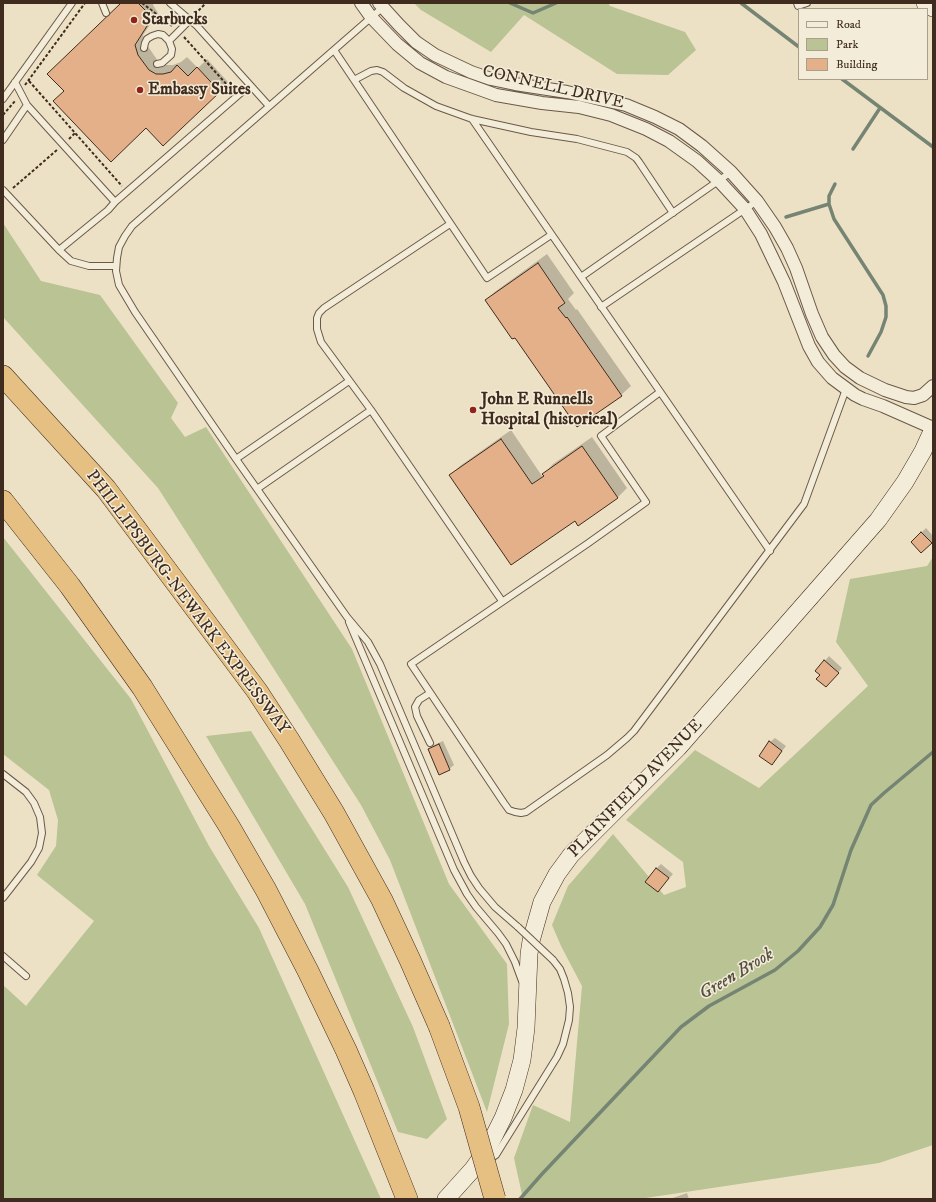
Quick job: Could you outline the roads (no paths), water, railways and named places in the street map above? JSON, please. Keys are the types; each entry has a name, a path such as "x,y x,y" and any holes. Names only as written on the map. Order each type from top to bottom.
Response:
{"highway":[{"name":"PHILLIPSBURG-NEWARK EXPRESSWAY","path":"3,376 106,489 257,691 334,812 382,900 439,1026 469,1107 495,1199"},
{"path":"3,501 70,586 146,693 229,826 266,890 308,971 346,1050 407,1199"}],"main road":[{"path":"925,3 933,8"},
{"name":"PLAINFIELD AVENUE","path":"446,1199 473,1169 488,1148 503,1118 514,1090 522,1060 526,1028 529,954 534,926 542,902 557,874 571,855 678,748 878,520 905,482 923,451 933,429"}],"street":[{"name":"CONNELL DRIVE","path":"361,3 371,17 397,44 420,63 446,77 496,95 535,102 579,107 611,115 646,129 669,141 697,161 720,182 745,209 761,234 784,282 809,346 818,362 832,378 846,389 863,399 883,406 933,429"},
{"name":"CONNELL DRIVE","path":"380,5 416,42 435,55 455,65 491,79 567,92 626,105 679,129 702,146 732,172 757,201 776,227 787,248 822,337 834,355 845,367 860,378 885,390 906,397 914,398 924,395 933,386"}],"lane":[{"path":"3,99 72,3"},
{"path":"102,3 106,13"},
{"path":"170,3 197,26 269,106"},
{"path":"797,3 798,6 807,3"},
{"path":"380,5 371,17 334,50 132,226 119,247 116,271 119,285 126,298 236,459 347,617 368,642 375,654 471,876 495,908 518,927 553,960 560,969 564,979 570,1007 569,1020 563,1044 557,1057 496,1155 473,1169"},
{"path":"169,41 190,20"},
{"path":"144,48 147,39 158,34 169,41 172,49 171,55 162,64 157,64"},
{"path":"334,50 487,278 551,235"},
{"path":"354,80 371,71 377,70 383,72 404,88 436,106 472,119 532,132 577,139 627,152 636,158 673,213"},
{"path":"15,82 27,105 115,202"},
{"path":"58,250 108,210 115,202 250,85"},
{"path":"3,140 27,105"},
{"path":"472,119 770,551"},
{"path":"581,277 720,182 732,172"},
{"path":"5,192 58,250 71,261 89,266 116,266"},
{"path":"601,307 757,201"},
{"path":"450,224 319,313 316,323 318,336 371,410 502,601"},
{"path":"236,459 349,381"},
{"path":"660,392 601,436 646,502 411,664 509,810 521,813 526,812 607,756 627,738 770,551 804,504 846,389"},
{"path":"257,489 371,410"},
{"path":"347,617 454,870 476,907 506,944 516,962 527,995"},
{"path":"430,693 419,700 415,707 417,716 430,743"},
{"path":"3,774 26,792 34,803 40,817 42,833 39,848 31,862 3,898"},
{"path":"3,956 26,976"}],"waterway":[{"name":"Green Brook","path":"510,3 533,13 556,3"},
{"name":"Green Brook","path":"741,3 798,46"},
{"name":"Green Brook","path":"843,80 933,147"},
{"path":"853,149 880,108"},
{"path":"835,184 829,196 829,204 834,219 883,295 886,306 886,317 881,332 868,356"},
{"path":"786,217 829,204"},
{"name":"Green Brook","path":"520,1199 681,1027 709,1006 775,970 798,951 820,927 833,905 851,850 871,805 933,752"}],"place":[{"name":"Starbucks","path":"134,20"},
{"name":"Embassy Suites","path":"140,90"},
{"name":"John E Runnells Hospital (historical)","path":"473,410"}]}
